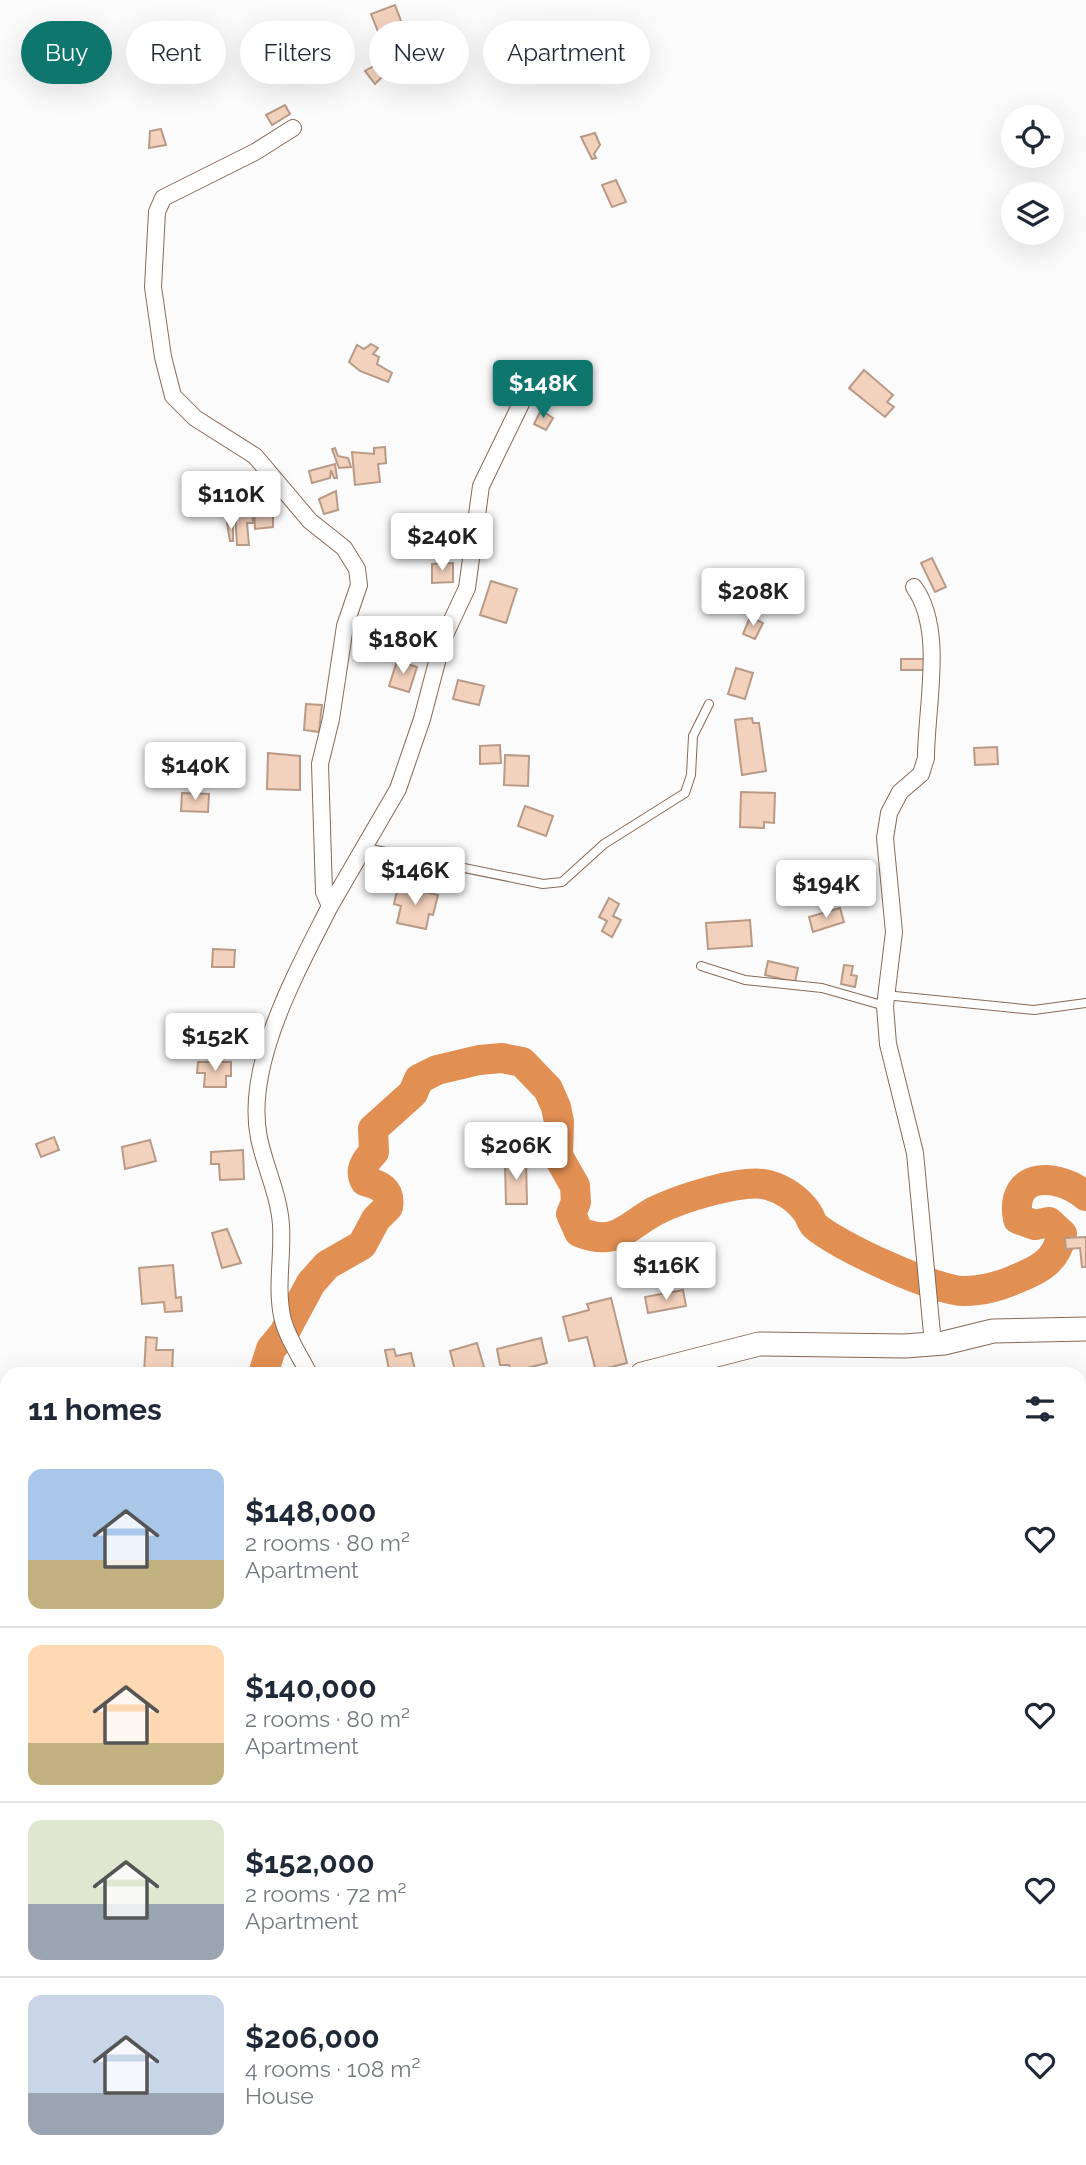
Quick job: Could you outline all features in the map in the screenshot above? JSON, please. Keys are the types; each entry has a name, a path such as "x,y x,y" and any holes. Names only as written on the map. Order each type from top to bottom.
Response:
{"street":[{"path":"293,128 255,152 163,198 157,212 153,287 169,385 180,405 195,418 255,456 310,521 344,548 356,569 359,585 345,626 331,719 320,764 324,892 330,906"},
{"path":"305,1367 282,1317 281,1225 272,1177 259,1137 260,1087 267,1053 291,983 330,906 398,789 422,719 443,639 467,588 481,486 531,383"},
{"path":"914,587 925,604 931,625 926,758 921,774 900,792 889,813 886,838 894,932 885,1000 888,1044 915,1153 933,1344"},
{"path":"669,1367 759,1344 837,1347 933,1344 993,1331 1086,1329"}],"lane":[{"path":"366,848 556,884 604,844 685,793 691,775 693,736 709,704"},
{"path":"701,966 745,980 822,988 885,1000 1034,1010 1086,1003"}],"building":[{"path":"395,5 401,21 374,21 371,14"},
{"path":"285,105 290,114 272,125 266,115"},
{"path":"161,129 166,145 149,148 150,131"},
{"path":"595,133 600,145 594,154 596,158 592,159 581,137"},
{"path":"616,180 626,202 612,207 602,185"},
{"path":"371,344 378,348 373,354 379,357 377,364 392,373 388,382 360,371 349,362 357,345 364,349"},
{"path":"864,370 893,395 887,402 894,407 885,417 849,388"},
{"path":"541,410 553,418 546,430 534,424"},
{"path":"385,447 386,463 378,464 380,482 355,485 352,452 374,454 374,448"},
{"path":"335,448 338,456 348,458 351,467 339,468 332,449"},
{"path":"335,464 337,478 334,478 331,470 330,478 312,483 309,471"},
{"path":"336,491 338,510 324,514 319,499"},
{"path":"243,500 252,500 253,523 247,523 249,545 237,545 235,511 245,509"},
{"path":"254,510 273,513 273,527 255,529"},
{"path":"227,523 233,523 233,541 230,541"},
{"path":"932,558 946,587 935,592 921,563"},
{"path":"453,563 453,582 432,583 432,564"},
{"path":"491,581 517,589 506,623 480,615"},
{"path":"750,617 763,623 755,639 743,634"},
{"path":"412,619 426,622 420,647 399,642 403,628 409,629"},
{"path":"901,659 925,659 925,670 901,670"},
{"path":"397,661 417,667 409,692 389,686"},
{"path":"736,668 753,673 745,699 728,694"},
{"path":"458,680 484,686 479,705 453,699"},
{"path":"306,704 322,705 319,732 304,730"},
{"path":"752,718 753,723 759,723 766,771 742,775 735,720"},
{"path":"500,745 501,763 480,764 480,746"},
{"path":"997,747 998,764 975,765 974,748"},
{"path":"268,753 300,756 300,790 267,789"},
{"path":"505,755 529,756 528,786 504,785"},
{"path":"741,792 775,793 774,823 764,822 764,828 740,827"},
{"path":"182,793 209,794 208,812 181,811"},
{"path":"525,806 553,816 546,836 518,826"},
{"path":"398,886 438,895 433,915 429,914 426,929 397,923 401,906 394,904"},
{"path":"609,898 619,904 613,916 621,920 612,937 602,931 607,921 599,917"},
{"path":"840,908 844,922 813,932 809,917"},
{"path":"750,920 752,946 708,949 706,923"},
{"path":"213,949 235,950 234,967 212,967"},
{"path":"768,961 798,968 795,982 765,975"},
{"path":"844,965 853,966 851,975 857,976 855,987 841,984"},
{"path":"198,1062 231,1062 231,1076 226,1076 226,1087 204,1087 205,1073 197,1073"},
{"path":"54,1137 59,1150 41,1157 36,1144"},
{"path":"150,1140 156,1161 125,1169 122,1147"},
{"path":"243,1150 244,1179 220,1180 219,1164 211,1164 211,1152"},
{"path":"526,1160 527,1204 506,1204 505,1161"},
{"path":"227,1229 241,1263 222,1268 212,1233"},
{"path":"1086,1237 1086,1267 1082,1267 1080,1248 1066,1249 1065,1238"},
{"path":"173,1265 176,1298 181,1297 182,1311 165,1312 164,1302 142,1304 139,1268"},
{"path":"683,1290 686,1306 648,1313 645,1297"},
{"path":"611,1298 627,1363 595,1367 587,1337 569,1341 563,1317 589,1310 587,1304"},
{"path":"146,1337 157,1338 156,1350 173,1350 172,1367 144,1367"},
{"path":"541,1338 547,1363 531,1367 500,1365 497,1349"},
{"path":"477,1343 484,1367 454,1367 450,1351"},
{"path":"394,1349 396,1356 411,1353 414,1367 389,1367 385,1350"}],"waterway":[{"path":"265,1367 271,1349 284,1333 311,1283 327,1265 362,1245 376,1219 388,1207 386,1192 365,1181 363,1177 364,1165 374,1152 373,1129 413,1093 419,1079 437,1070 479,1060 502,1058 522,1062 548,1089 559,1122 558,1156 575,1186 576,1202 571,1214 579,1232 592,1236 612,1236 620,1233 655,1211 711,1191 743,1184 768,1185 795,1199 815,1226 843,1244 911,1276 951,1289 971,1291 997,1286 1025,1275 1046,1263 1056,1251 1062,1234 1049,1222 1035,1225 1018,1219 1017,1203 1028,1184 1038,1180 1050,1180 1075,1188 1086,1196"}]}
